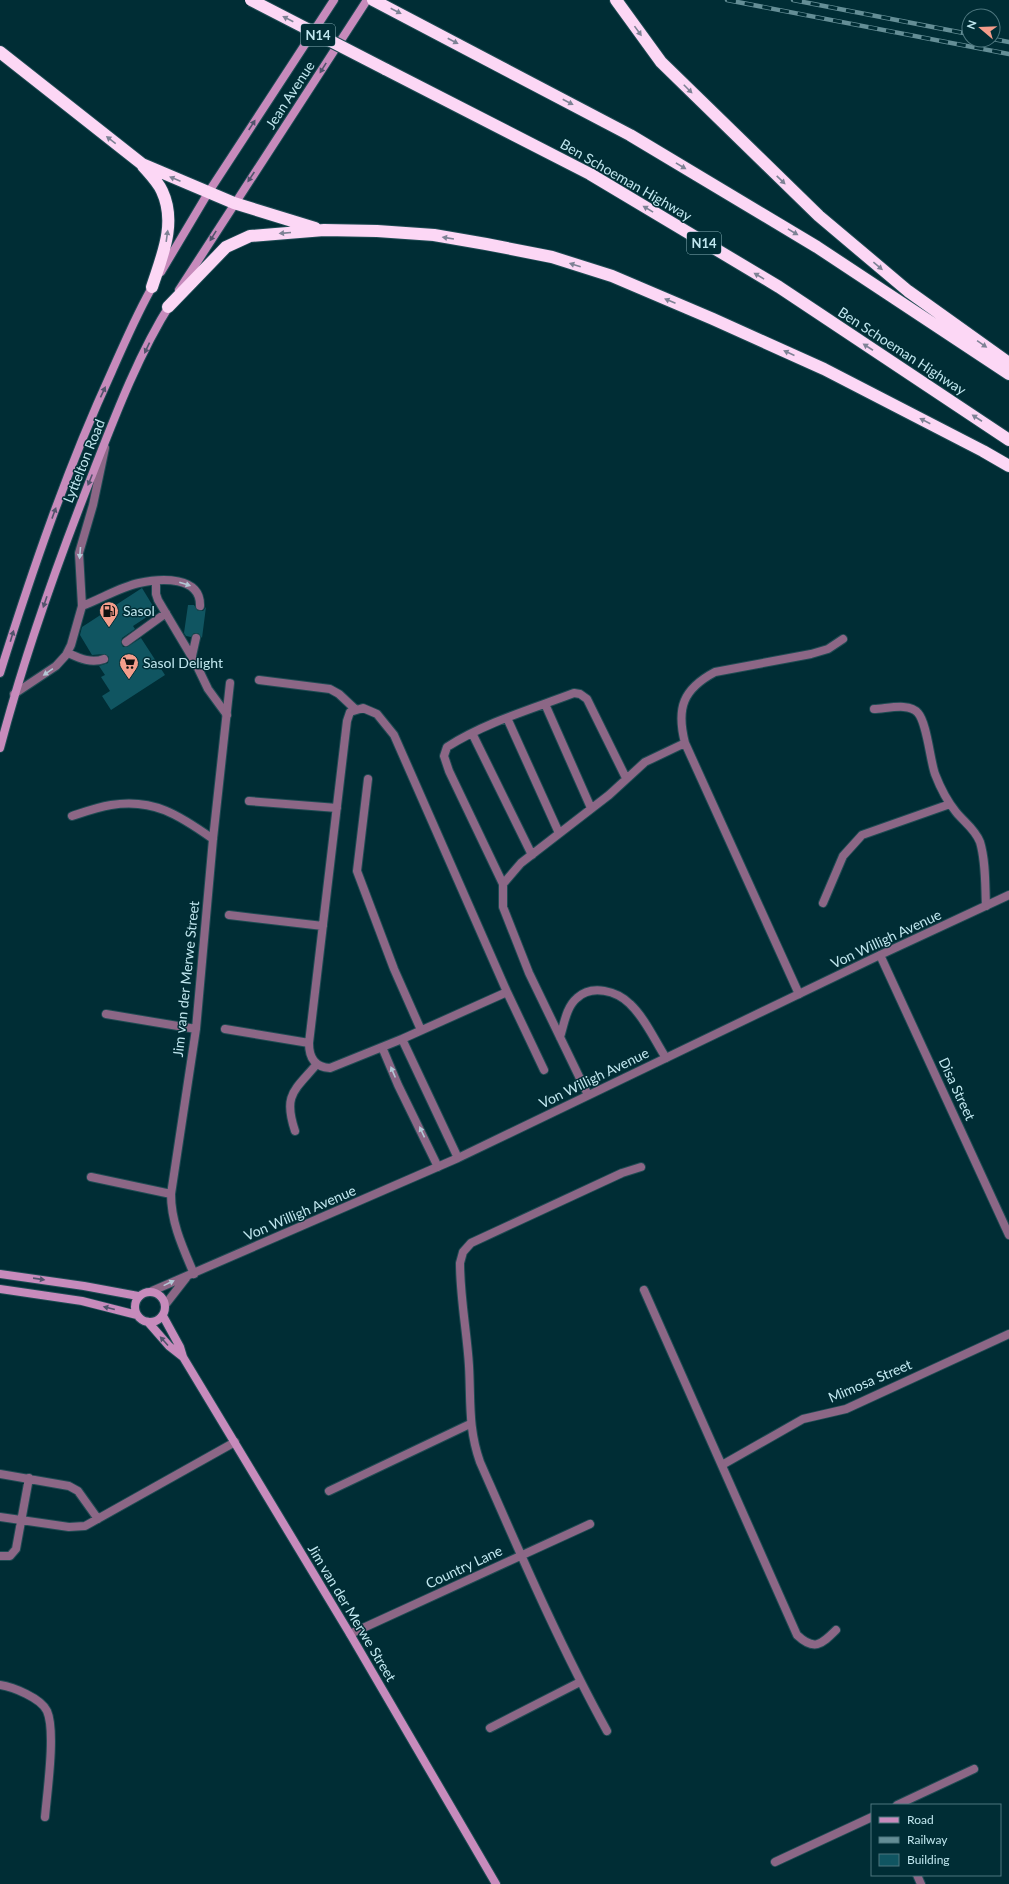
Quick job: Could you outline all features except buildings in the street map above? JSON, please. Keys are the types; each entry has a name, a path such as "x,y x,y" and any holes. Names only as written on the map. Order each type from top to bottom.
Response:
{"highway":[{"name":"Ben Schoeman Highway","path":"251,0 597,178 779,287 1009,440"},
{"path":"373,0 630,135 817,247 1009,374"},
{"path":"616,0 660,62 819,216 908,291 1009,363"},
{"path":"0,52 142,164 162,190 169,223 168,239 152,287"},
{"path":"142,164 234,203 324,230"},
{"path":"168,307 226,247 250,236 324,230 377,231 434,235 552,258 612,276 824,369 983,451 1009,466"}],"main road":[{"name":"Jean Avenue","path":"208,193 334,0"},
{"name":"Jean Avenue","path":"234,203 366,0"},
{"name":"Lyttelton Road","path":"0,673 23,598 55,508 99,399 152,287 208,193"},
{"name":"Lyttelton Road","path":"0,748 14,694 66,540 108,434 152,337 168,307 234,203"},
{"path":"0,1274 84,1286 138,1296"},
{"path":"0,1289 82,1301 136,1315 148,1322 154,1322 163,1316 165,1305 161,1296 152,1291 142,1293 138,1296 134,1305 136,1315"},
{"name":"Jim van der Merwe Street","path":"163,1316 180,1347 183,1357 350,1634 496,1884"},
{"name":"Jim van der Merwe Street","path":"148,1322 169,1346 183,1357"}],"street":[{"path":"14,694 56,666 68,652 82,606 79,553 93,505 108,434"},
{"path":"82,606 138,583 156,581 181,582 191,585 198,593 200,606"},
{"path":"156,581 156,594 166,613 192,656 208,689 227,715"},
{"path":"126,642 166,613"},
{"path":"192,656 196,638"},
{"path":"799,994 685,743 680,719 682,708 691,690 704,678 716,672 828,650 843,639"},
{"path":"68,652 84,660 92,661 104,659"},
{"path":"259,680 330,689 339,694 355,709"},
{"name":"Jim van der Merwe Street","path":"190,1276 172,1211 171,1194 196,1029 213,839 230,683"},
{"path":"588,1096 529,972 503,907 503,884 449,771 444,756 447,747 472,733 574,693 580,694 587,698 626,778"},
{"path":"545,704 591,808"},
{"path":"874,709 907,707 918,712 924,724 935,774 950,804 975,831 979,841 983,855 986,906"},
{"path":"507,992 402,1039 330,1068 316,1064 309,1053 347,721 350,712 355,709 363,708 377,714 394,735 507,992 544,1070"},
{"path":"507,718 560,833"},
{"path":"472,733 532,855"},
{"path":"503,884 521,863 591,808 645,762 685,743"},
{"path":"368,779 357,871 394,969 421,1030"},
{"path":"249,801 337,808"},
{"path":"72,816 110,805 139,803 158,807 176,814 213,839"},
{"path":"823,903 843,856 862,835 950,804"},
{"name":"Von Willigh Avenue","path":"152,1291 178,1279 190,1276 458,1158 880,955 1009,895"},
{"path":"229,915 323,926"},
{"name":"Disa Street","path":"880,955 1009,1234"},
{"path":"560,1037 568,1010 576,998 598,990 608,991 630,1003 640,1016 666,1058"},
{"path":"106,1014 196,1029"},
{"path":"225,1029 310,1043"},
{"path":"402,1039 433,1109 458,1158"},
{"path":"382,1047 398,1085 438,1167"},
{"path":"295,1131 289,1114 292,1092 316,1064"},
{"path":"607,1732 580,1682 521,1554 474,1446 470,1424 469,1366 460,1279 460,1263 463,1252 471,1243 486,1235 622,1173 641,1167"},
{"path":"91,1177 171,1194"},
{"name":"Von Willigh Avenue","path":"165,1305 190,1276"},
{"path":"644,1290 797,1636 806,1644 814,1645 824,1642 836,1630"},
{"name":"Mimosa Street","path":"722,1465 804,1419 846,1409 1009,1334"},
{"path":"329,1492 470,1424"},
{"path":"0,1517 69,1527 85,1526 235,1442"},
{"path":"0,1474 69,1486 78,1491 98,1518"},
{"path":"0,1556 10,1556 16,1549 29,1478"},
{"name":"Country Lane","path":"350,1634 521,1554 590,1524"},
{"path":"490,1728 580,1682"},
{"path":"0,1685 10,1687 29,1695 47,1710 52,1727 45,1818"},
{"path":"899,1804 974,1769"},
{"path":"775,1862 871,1817"}],"railway":[{"path":"727,0 1009,54"},
{"path":"793,0 961,32"},
{"path":"1001,40 1009,42"}],"place":[{"name":"Sasol","path":"109,628"},
{"name":"Sasol Delight","path":"129,680"}]}
